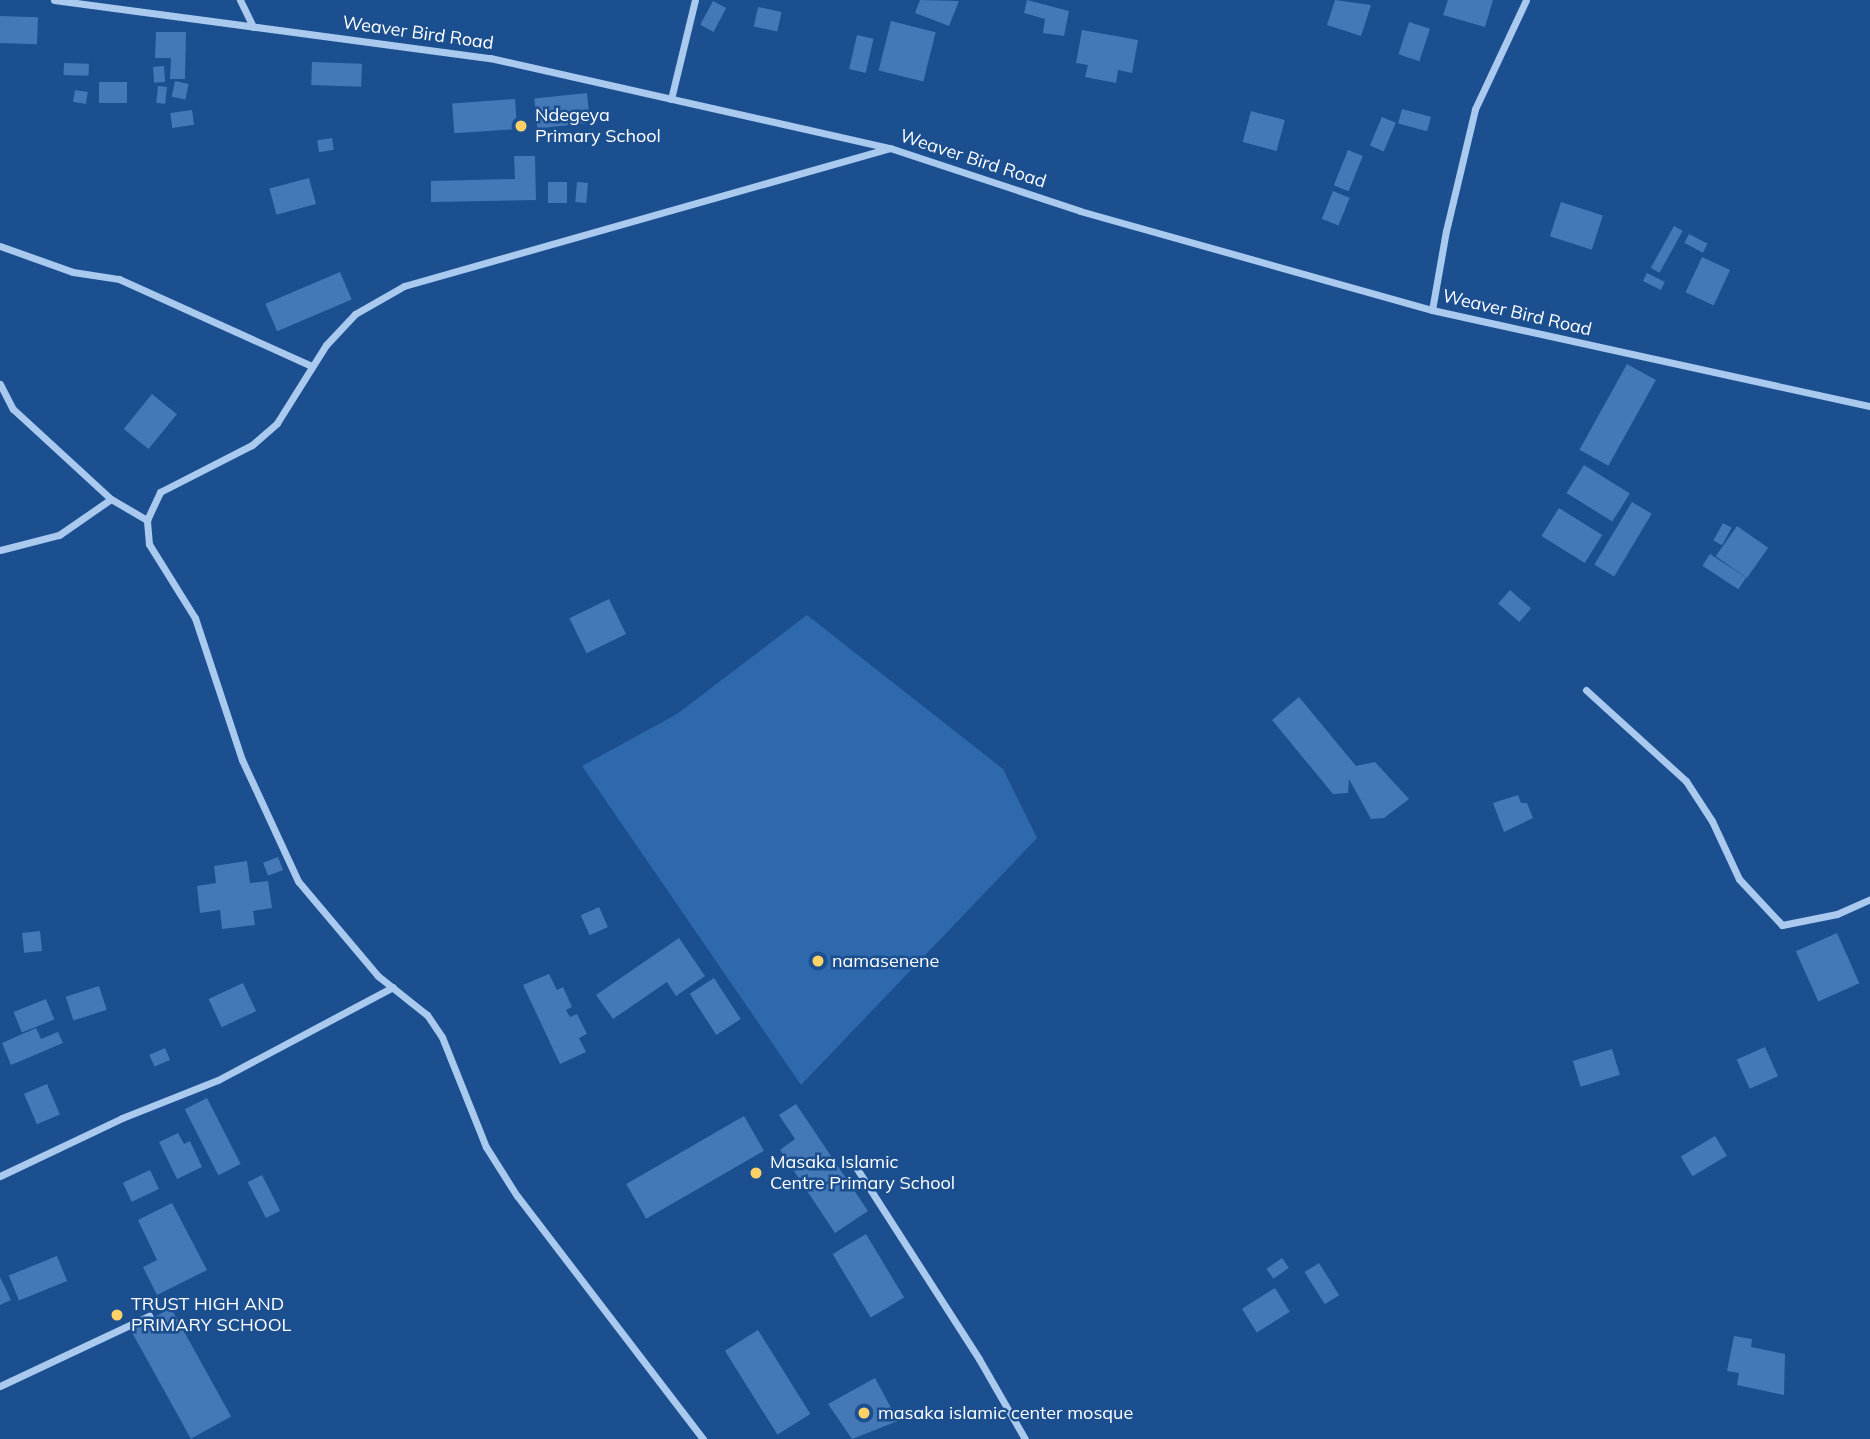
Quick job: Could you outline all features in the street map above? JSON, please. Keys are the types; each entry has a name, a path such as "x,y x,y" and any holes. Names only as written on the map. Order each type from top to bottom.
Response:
{"street":[{"name":"Weaver Bird Road","path":"54,0 490,58 890,148 1080,211 1433,310 1870,406"},
{"path":"240,0 253,27"},
{"path":"671,99 695,0"},
{"path":"1433,310 1448,218 1475,109 1526,0"},
{"path":"703,1439 517,1196 486,1147 442,1037 427,1016 393,988 298,881 242,760 195,618 149,544 147,520 160,492 253,445 277,422 312,366 355,314 404,286 890,148"},
{"path":"0,246 73,272 119,279 312,366"},
{"path":"0,384 13,409 111,499 147,520"},
{"path":"0,550 59,535 111,499"},
{"path":"1586,690 1686,781 1712,821 1739,878 1782,925 1837,914 1870,900"},
{"path":"0,1176 122,1118 218,1080 393,988"},
{"path":"852,1161 979,1359 1025,1439"},
{"path":"0,1386 149,1316"}],"shaded area":[{"name":"namasenene","path":"807,615 1003,769 1037,838 801,1085 582,766 677,714"}],"building":[{"path":"920,0 959,1 949,26 915,13"},
{"path":"1027,0 1069,11 1064,36 1043,33 1045,19 1024,13"},
{"path":"1335,0 1371,5 1361,36 1327,25"},
{"path":"1448,0 1493,0 1485,27 1443,15"},
{"path":"713,1 726,8 714,32 700,25"},
{"path":"758,7 781,12 777,32 754,27"},
{"path":"0,16 38,17 37,44 0,43"},
{"path":"891,21 936,32 923,82 879,70"},
{"path":"1409,22 1430,29 1419,61 1398,54"},
{"path":"1082,30 1138,40 1132,73 1118,70 1116,83 1085,77 1088,65 1076,63"},
{"path":"156,32 186,32 185,79 170,79 171,58 155,58"},
{"path":"857,35 874,39 866,73 849,69"},
{"path":"312,62 362,64 361,87 311,85"},
{"path":"64,63 89,64 89,76 64,75"},
{"path":"164,66 165,82 154,83 153,67"},
{"path":"175,81 189,84 185,100 172,97"},
{"path":"99,82 127,82 127,103 99,103"},
{"path":"158,86 167,87 165,104 156,103"},
{"path":"75,90 88,92 86,104 73,102"},
{"path":"587,93 590,123 537,128 534,99"},
{"path":"515,99 517,129 454,133 452,103"},
{"path":"1402,109 1431,117 1427,131 1398,123"},
{"path":"192,110 194,125 172,128 170,113"},
{"path":"1251,111 1285,120 1277,151 1243,142"},
{"path":"1382,117 1396,123 1384,151 1370,146"},
{"path":"332,138 334,150 319,152 317,140"},
{"path":"1348,150 1363,156 1349,191 1334,185"},
{"path":"514,156 535,156 536,200 431,202 431,181 515,179"},
{"path":"309,178 316,204 276,215 269,189"},
{"path":"548,182 567,182 567,203 548,203"},
{"path":"577,182 588,183 586,203 575,202"},
{"path":"1333,191 1350,198 1338,226 1322,219"},
{"path":"1561,202 1603,216 1592,250 1550,236"},
{"path":"1674,226 1683,231 1659,273 1651,268"},
{"path":"1689,234 1708,244 1703,253 1684,243"},
{"path":"1702,257 1730,270 1714,305 1686,292"},
{"path":"340,272 352,300 277,331 265,304"},
{"path":"1647,273 1665,282 1661,290 1643,281"},
{"path":"1627,364 1656,380 1608,466 1579,450"},
{"path":"152,394 177,414 149,449 124,429"},
{"path":"1584,465 1630,494 1612,522 1567,493"},
{"path":"1632,502 1652,514 1614,576 1594,565"},
{"path":"1559,508 1602,535 1585,563 1542,536"},
{"path":"1723,523 1732,528 1722,545 1713,540"},
{"path":"1737,526 1768,548 1747,578 1716,556"},
{"path":"1710,554 1746,577 1738,589 1702,566"},
{"path":"1510,590 1531,608 1519,622 1498,604"},
{"path":"609,599 626,634 587,653 569,618"},
{"path":"1299,697 1356,766 1375,762 1409,799 1384,818 1371,819 1349,779 1348,793 1333,794 1272,720"},
{"path":"1518,795 1521,803 1527,803 1533,818 1504,832 1493,803"},
{"path":"278,857 283,870 268,876 263,863"},
{"path":"247,861 250,883 268,881 272,908 253,911 255,925 222,929 220,910 200,913 197,886 216,883 214,866"},
{"path":"599,907 608,927 590,935 581,915"},
{"path":"40,931 42,951 24,953 22,933"},
{"path":"1837,933 1859,983 1818,1002 1796,951"},
{"path":"679,938 705,976 676,996 667,982 613,1019 596,995"},
{"path":"549,974 557,990 563,987 572,1007 566,1010 570,1017 577,1014 587,1034 579,1038 586,1052 560,1064 523,985"},
{"path":"714,978 741,1019 716,1035 690,994"},
{"path":"243,983 256,1011 222,1027 209,999"},
{"path":"99,986 107,1010 73,1021 66,997"},
{"path":"46,999 54,1019 22,1033 14,1012"},
{"path":"36,1028 41,1039 58,1032 63,1043 11,1065 2,1043"},
{"path":"1765,1047 1778,1076 1750,1089 1737,1060"},
{"path":"165,1048 170,1060 154,1067 149,1055"},
{"path":"1612,1049 1620,1075 1581,1087 1573,1061"},
{"path":"47,1084 60,1114 37,1124 24,1094"},
{"path":"207,1098 241,1164 218,1175 185,1109"},
{"path":"796,1104 868,1211 835,1233 780,1150 795,1139 779,1115"},
{"path":"744,1116 764,1151 646,1219 626,1184"},
{"path":"178,1133 184,1144 190,1141 202,1167 177,1179 159,1142"},
{"path":"1715,1136 1727,1156 1693,1176 1681,1157"},
{"path":"150,1170 159,1189 132,1202 123,1183"},
{"path":"262,1175 280,1211 266,1218 248,1182"},
{"path":"172,1203 207,1270 157,1295 143,1267 157,1260 138,1220"},
{"path":"866,1234 904,1297 871,1318 833,1254"},
{"path":"57,1256 67,1281 19,1301 9,1275"},
{"path":"1282,1258 1289,1268 1273,1279 1266,1269"},
{"path":"1319,1263 1339,1295 1325,1304 1305,1272"},
{"path":"0,1277 11,1300 0,1305"},
{"path":"1275,1288 1290,1312 1257,1332 1242,1309"},
{"path":"171,1308 231,1416 191,1439 131,1330"},
{"path":"758,1330 810,1414 777,1435 725,1351"},
{"path":"1734,1336 1752,1339 1751,1347 1785,1354 1784,1395 1737,1385 1739,1373 1727,1371"},
{"name":"masaka islamic center mosque","path":"875,1378 898,1421 852,1439 828,1404"}],"place":[{"name":"Ndegeya Primary School","path":"521,126"},
{"name":"namasenene","path":"818,961"},
{"name":"Masaka Islamic Centre Primary School","path":"756,1173"},
{"name":"TRUST HIGH AND PRIMARY SCHOOL","path":"117,1315"},
{"name":"masaka islamic center mosque","path":"864,1413"}]}
